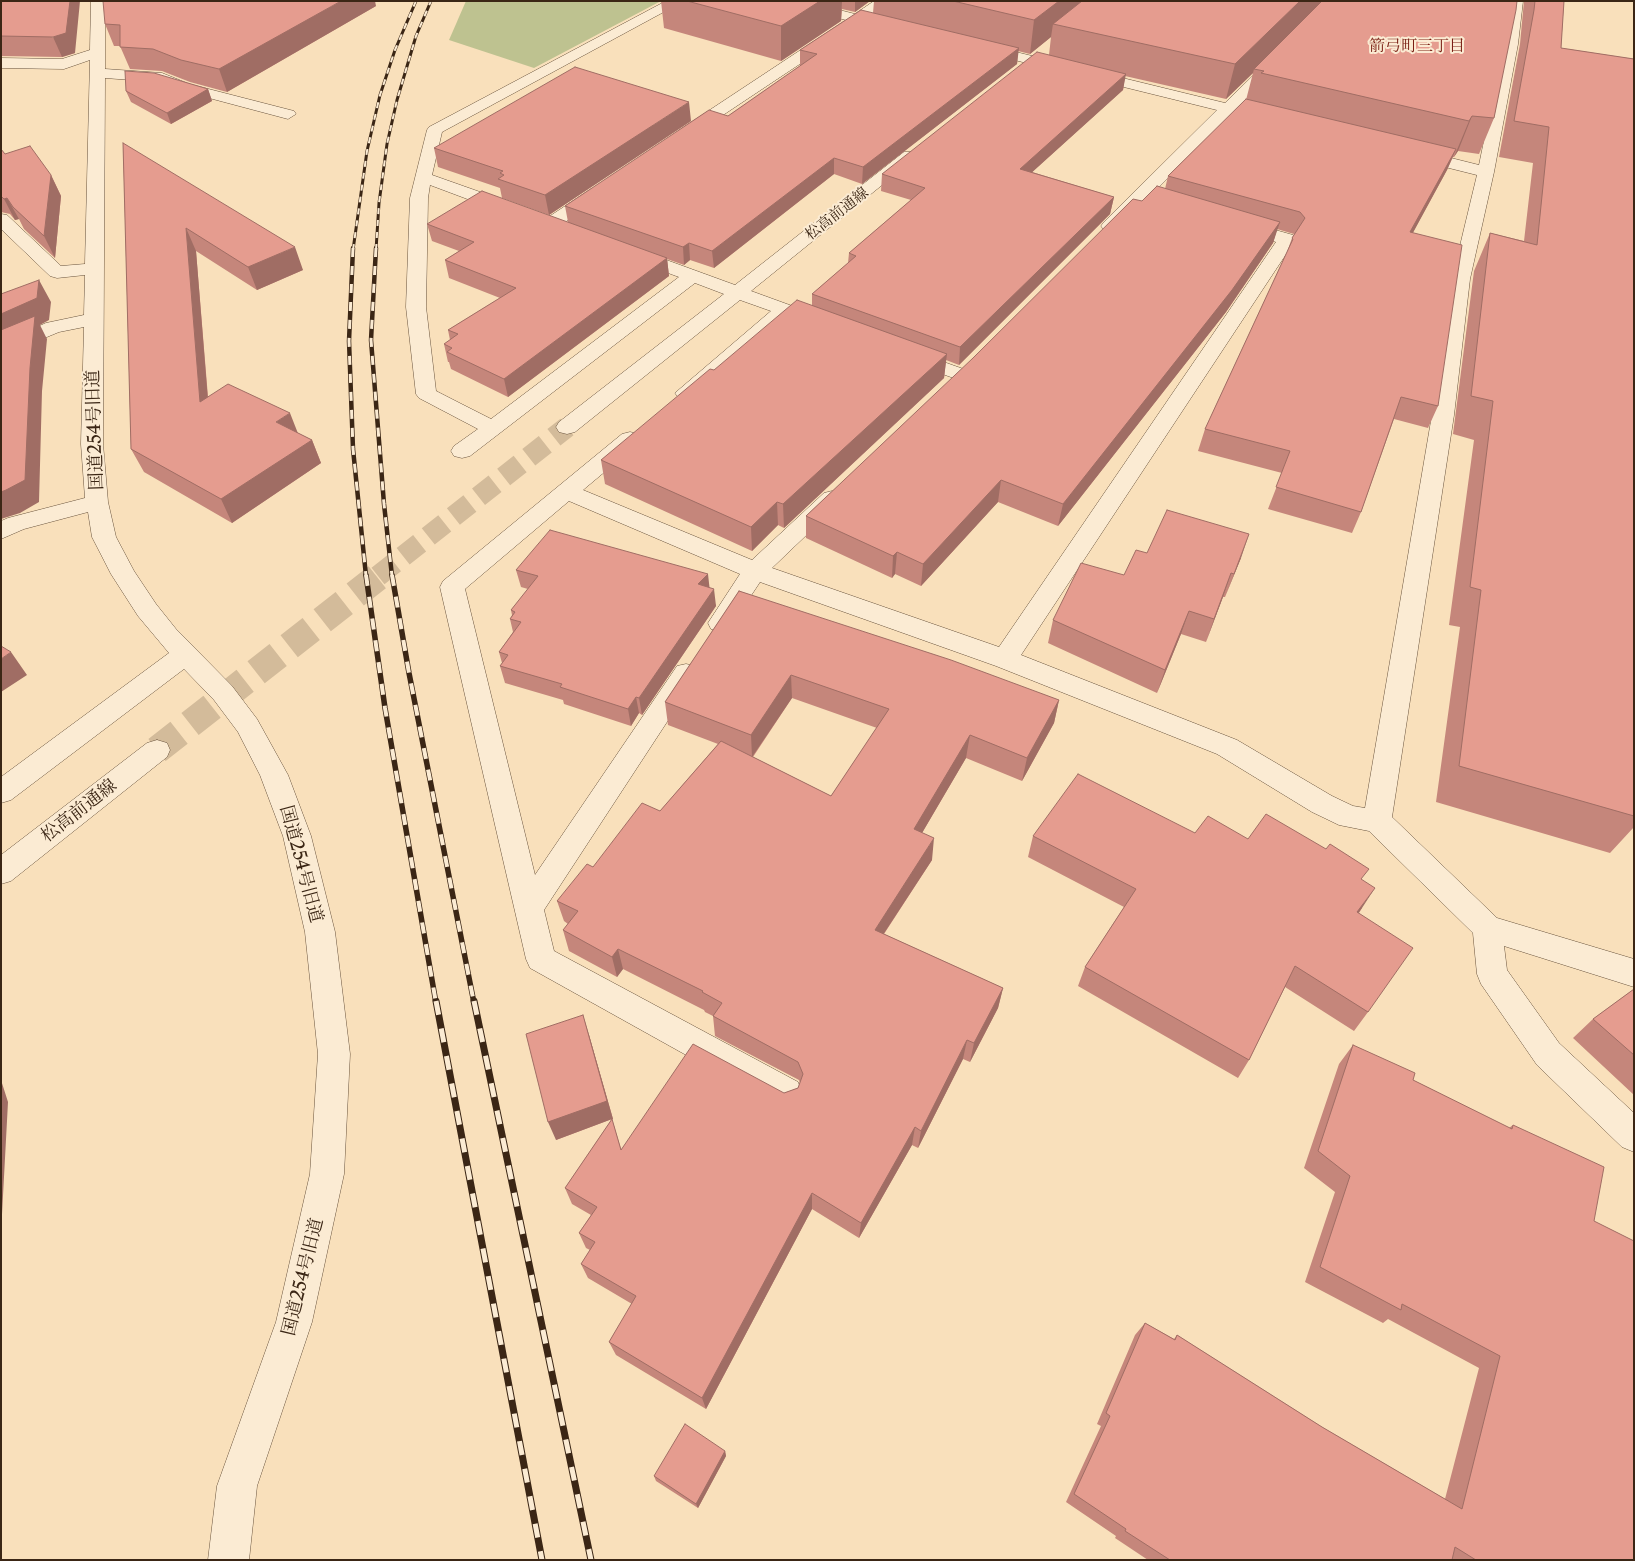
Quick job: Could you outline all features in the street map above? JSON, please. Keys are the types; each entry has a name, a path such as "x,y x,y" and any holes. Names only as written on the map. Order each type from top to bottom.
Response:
{"street":[{"name":"国道254号旧道","path":"98,1 92,444 97,502 104,538 123,574 147,610 223,693 248,726 274,775 297,836 320,932 334,1054 327,1174 294,1322 237,1486 228,1560"},
{"path":"493,428 426,394 416,307 419,198 435,130 677,1"},
{"path":"786,1 903,29"},
{"path":"674,141 884,1"},
{"path":"1377,821 1443,415 1461,279 1486,172 1510,44 1516,1"},
{"path":"968,45 1258,115"},
{"path":"1017,72 1048,48"},
{"path":"1099,238 1149,199 1229,108 1289,48"},
{"path":"1,63 97,63 118,73 162,78 184,87 288,114"},
{"name":"松高前通線","path":"566,427 924,146"},
{"path":"1400,150 1486,172"},
{"path":"423,177 568,230"},
{"path":"550,224 608,185"},
{"path":"1,219 57,272 94,269"},
{"path":"1005,659 1287,239 1223,220"},
{"path":"621,250 813,320"},
{"path":"462,451 692,276"},
{"path":"785,310 452,587 541,959 786,1093"},
{"path":"1,350 54,327 93,319"},
{"path":"897,351 962,375"},
{"path":"948,389 976,361"},
{"path":"530,907 755,571 848,483"},
{"path":"567,492 755,571 1005,659 1227,747 1322,804 1349,817 1377,821 1487,928 1634,973"},
{"path":"1,531 16,523 97,502"},
{"path":"1,792 186,654"},
{"name":"松高前通線","path":"1,872 157,750"},
{"path":"1487,928 1492,974 1548,1054 1634,1136"}],"green space":[{"path":"466,1 661,1 534,68 449,40"}],"building":[{"path":"1,1 70,1 66,33 53,37 1,36"},
{"path":"103,1 341,1 219,69 181,60 153,49 120,47 120,25 105,24"},
{"path":"687,1 820,1 781,26"},
{"path":"953,1 1059,1 1034,20"},
{"path":"1082,1 1300,1 1235,64 1053,24"},
{"path":"1322,1 1517,1 1494,118 1472,116 1469,121 1261,73 1264,71 1254,69"},
{"path":"1535,1 1564,1 1561,48 1634,59 1634,816 1459,766 1481,590 1470,587 1493,401 1471,396 1490,233 1537,245 1549,127 1514,121"},
{"path":"861,10 1019,48 863,167 834,158 712,251 689,243 683,247 565,206 709,110 728,116 817,54 800,50"},
{"path":"1037,52 1126,74 1020,169 1114,197 960,347 812,294 856,256 849,253 925,188 882,174"},
{"path":"575,67 689,102 545,195 498,179 504,175 500,173 503,171 434,148"},
{"path":"125,71 154,73 208,89 167,113 126,91"},
{"path":"1246,99 1456,149 1410,232 1462,245 1438,406 1401,397 1361,512 1276,487 1290,451 1205,429 1292,238 1305,218 1300,212 1168,176"},
{"path":"123,143 295,247 248,267 186,228 200,402 228,384 290,413 276,422 312,440 221,499 131,449"},
{"path":"30,146 51,175 44,236 13,207 7,198 4,199 1,196 1,149 5,154"},
{"path":"1157,186 1280,222 1232,290 1063,504 1001,480 923,564 897,552 893,556 806,516 973,358 1133,199 1142,201"},
{"path":"482,191 667,258 504,379 447,352 452,348 444,344 458,334 448,330 516,288 445,260 474,242 427,224"},
{"path":"39,280 37,298 1,314 1,294"},
{"path":"797,300 947,354 783,504 777,502 751,527 601,460 710,369 714,370"},
{"path":"35,316 30,368 25,480 1,492 1,330"},
{"path":"1167,510 1249,534 1234,574 1231,573 1214,619 1189,611 1165,670 1053,620 1081,563 1124,575 1136,550 1147,553"},
{"path":"550,530 708,574 698,584 714,589 639,698 636,697 628,709 560,687 562,684 500,666 508,655 499,652 521,622 510,619 515,612 511,610 538,576 516,570"},
{"path":"739,591 951,660 1059,700 1027,758 970,735 914,829 934,838 875,930 1003,988 974,1043 967,1040 921,1131 915,1127 861,1223 812,1193 702,1398 609,1342 636,1296 581,1264 595,1242 579,1233 597,1207 565,1188 612,1119 621,1150 693,1044 784,1093 798,1088 803,1074 798,1062 713,1016 722,1003 703,991 618,949 612,957 563,930 578,911 557,901 587,864 593,867 642,803 660,811 721,741 831,796 889,709 791,675 751,735 665,702"},
{"path":"1,646 11,652 1,659"},
{"path":"1078,774 1195,833 1208,816 1248,839 1266,814 1326,849 1330,844 1369,869 1361,879 1375,888 1357,912 1413,948 1368,1012 1295,966 1249,1060 1085,967 1136,889 1033,836"},
{"path":"1634,989 1634,1055 1593,1019"},
{"path":"583,1015 607,1101 548,1122 526,1034"},
{"path":"1353,1045 1415,1073 1413,1080 1512,1129 1513,1125 1604,1167 1594,1221 1634,1241 1634,1560 1476,1560 1455,1547 1452,1560 1170,1560 1125,1531 1126,1529 1074,1494 1110,1416 1106,1413 1145,1323 1175,1340 1177,1335 1322,1427 1462,1509 1500,1356 1402,1304 1401,1310 1320,1267 1350,1176 1318,1151"},
{"path":"685,1424 725,1451 696,1504 654,1476"}],"tunnel":[{"path":"378,576 567,427"},
{"path":"157,750 380,575"}],"railway":[{"path":"353,250 367,151 380,95 395,50 416,1"},
{"path":"376,250 379,203 387,144 397,100 416,36 431,1"},
{"path":"353,248 349,341 353,449 366,576"},
{"path":"376,248 371,340 384,504 392,576"},
{"path":"366,575 385,708 436,1003"},
{"path":"392,575 409,673 474,1003"},
{"path":"436,1001 542,1560"},
{"path":"474,1001 591,1560"}],"district":[{"name":"箭弓町三丁目","path":"1417,46"}]}
